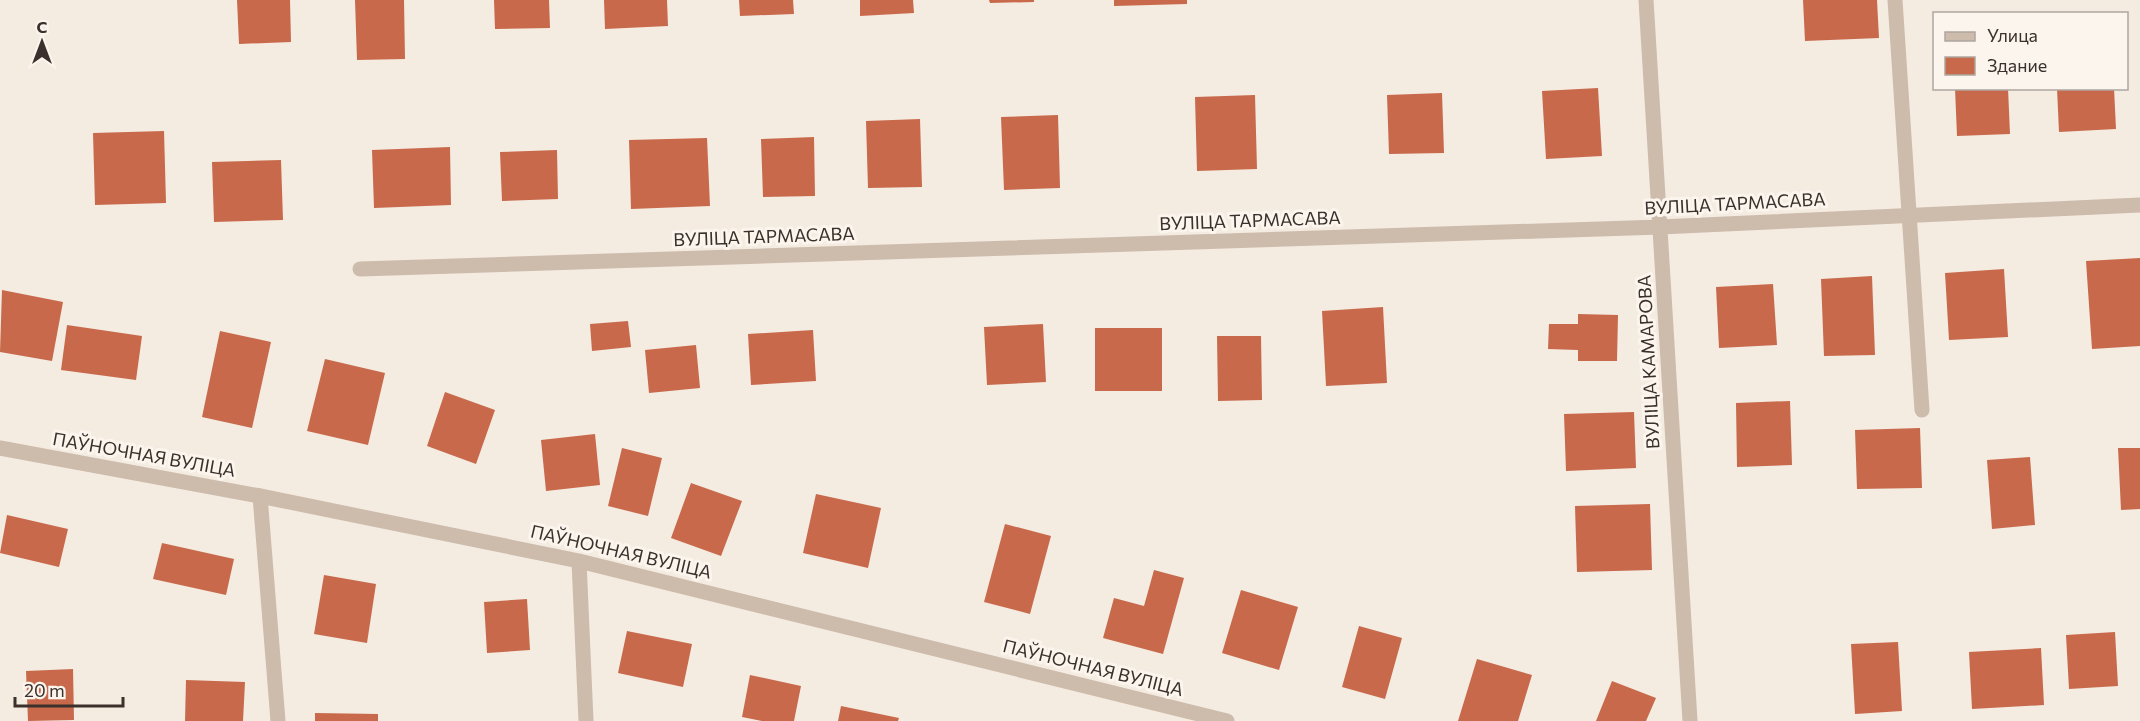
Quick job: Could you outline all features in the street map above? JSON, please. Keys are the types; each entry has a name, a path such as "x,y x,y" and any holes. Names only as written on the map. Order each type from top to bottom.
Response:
{"street":[{"name":"ВУЛІЦА КАМАРОВА","path":"1646,0 1690,721"},
{"path":"1895,0 1911,215 1922,410"},
{"name":"ВУЛІЦА ТАРМАСАВА","path":"360,269 1660,227 2140,205"},
{"name":"ПАЎНОЧНАЯ ВУЛІЦА","path":"0,448 260,496 579,561 1227,721"},
{"path":"260,496 278,721"},
{"path":"579,561 586,721"}],"building":[{"path":"237,0 290,0 291,42 239,44"},
{"path":"355,0 404,0 405,59 357,60"},
{"path":"494,0 549,0 550,28 495,29"},
{"path":"604,0 667,0 668,26 605,29"},
{"path":"739,0 793,0 794,14 740,16"},
{"path":"860,0 913,0 914,13 860,16"},
{"path":"989,0 1034,0 1034,2 990,3"},
{"path":"1114,0 1187,0 1187,4 1114,6"},
{"path":"1803,0 1877,0 1879,38 1805,41"},
{"path":"1598,88 1602,156 1546,159 1542,91"},
{"path":"1955,90 2008,90 2010,134 1957,136"},
{"path":"2057,90 2114,90 2116,129 2059,132"},
{"path":"1442,93 1444,153 1389,154 1387,95"},
{"path":"1255,95 1257,169 1197,171 1195,97"},
{"path":"1058,115 1060,188 1004,190 1001,117"},
{"path":"920,119 922,187 868,188 866,121"},
{"path":"164,131 166,203 95,205 93,133"},
{"path":"814,137 815,196 763,197 761,139"},
{"path":"707,138 710,206 631,209 629,140"},
{"path":"450,147 451,205 374,208 372,150"},
{"path":"557,150 558,199 502,201 500,152"},
{"path":"281,160 283,220 214,222 212,162"},
{"path":"2140,258 2140,346 2092,349 2086,261"},
{"path":"2004,269 2008,337 1949,340 1945,273"},
{"path":"1872,276 1875,355 1824,356 1821,279"},
{"path":"1773,284 1777,345 1719,348 1716,287"},
{"path":"2,290 63,302 52,361 0,352"},
{"path":"1383,307 1387,383 1326,386 1322,311"},
{"path":"1578,314 1618,315 1617,361 1578,361 1578,350 1548,349 1549,324 1578,324"},
{"path":"628,321 631,347 592,351 590,324"},
{"path":"1043,324 1046,382 987,385 984,327"},
{"path":"67,325 142,336 136,380 61,370"},
{"path":"1095,328 1162,328 1162,391 1095,391"},
{"path":"813,330 816,381 751,385 748,334"},
{"path":"220,331 271,342 252,428 202,417"},
{"path":"1217,336 1261,336 1262,400 1218,401"},
{"path":"696,345 700,388 649,393 645,350"},
{"path":"325,359 385,373 368,445 307,431"},
{"path":"445,392 495,410 476,464 427,446"},
{"path":"1790,401 1792,465 1737,467 1736,403"},
{"path":"1634,412 1636,468 1566,471 1564,414"},
{"path":"1920,428 1922,488 1857,489 1855,430"},
{"path":"595,434 600,485 546,491 541,440"},
{"path":"622,448 662,458 648,516 608,506"},
{"path":"2118,448 2140,448 2140,509 2121,510"},
{"path":"2030,457 2035,525 1992,529 1987,460"},
{"path":"691,483 742,501 721,556 671,538"},
{"path":"816,494 881,508 868,568 803,553"},
{"path":"1650,504 1652,570 1577,572 1575,506"},
{"path":"7,515 68,529 59,567 0,553"},
{"path":"1005,524 1051,536 1030,614 984,602"},
{"path":"162,543 234,559 226,595 153,579"},
{"path":"1154,570 1184,578 1163,654 1103,638 1114,598 1144,606"},
{"path":"324,575 376,584 367,643 314,634"},
{"path":"1241,590 1298,607 1279,670 1222,653"},
{"path":"527,599 530,650 487,653 484,602"},
{"path":"1359,626 1402,638 1385,699 1342,687"},
{"path":"627,631 692,644 683,687 618,673"},
{"path":"2115,632 2118,686 2069,689 2066,635"},
{"path":"1898,642 1902,711 1855,714 1851,644"},
{"path":"2041,648 2044,705 1972,709 1969,652"},
{"path":"1477,659 1532,675 1518,721 1458,721"},
{"path":"73,669 74,720 28,721 26,671"},
{"path":"750,675 801,686 794,721 762,721 742,717"},
{"path":"186,680 245,682 243,721 185,721"},
{"path":"1612,681 1656,698 1646,721 1596,721"},
{"path":"841,706 899,718 898,721 838,721"},
{"path":"315,713 378,714 378,721 315,721"}]}
